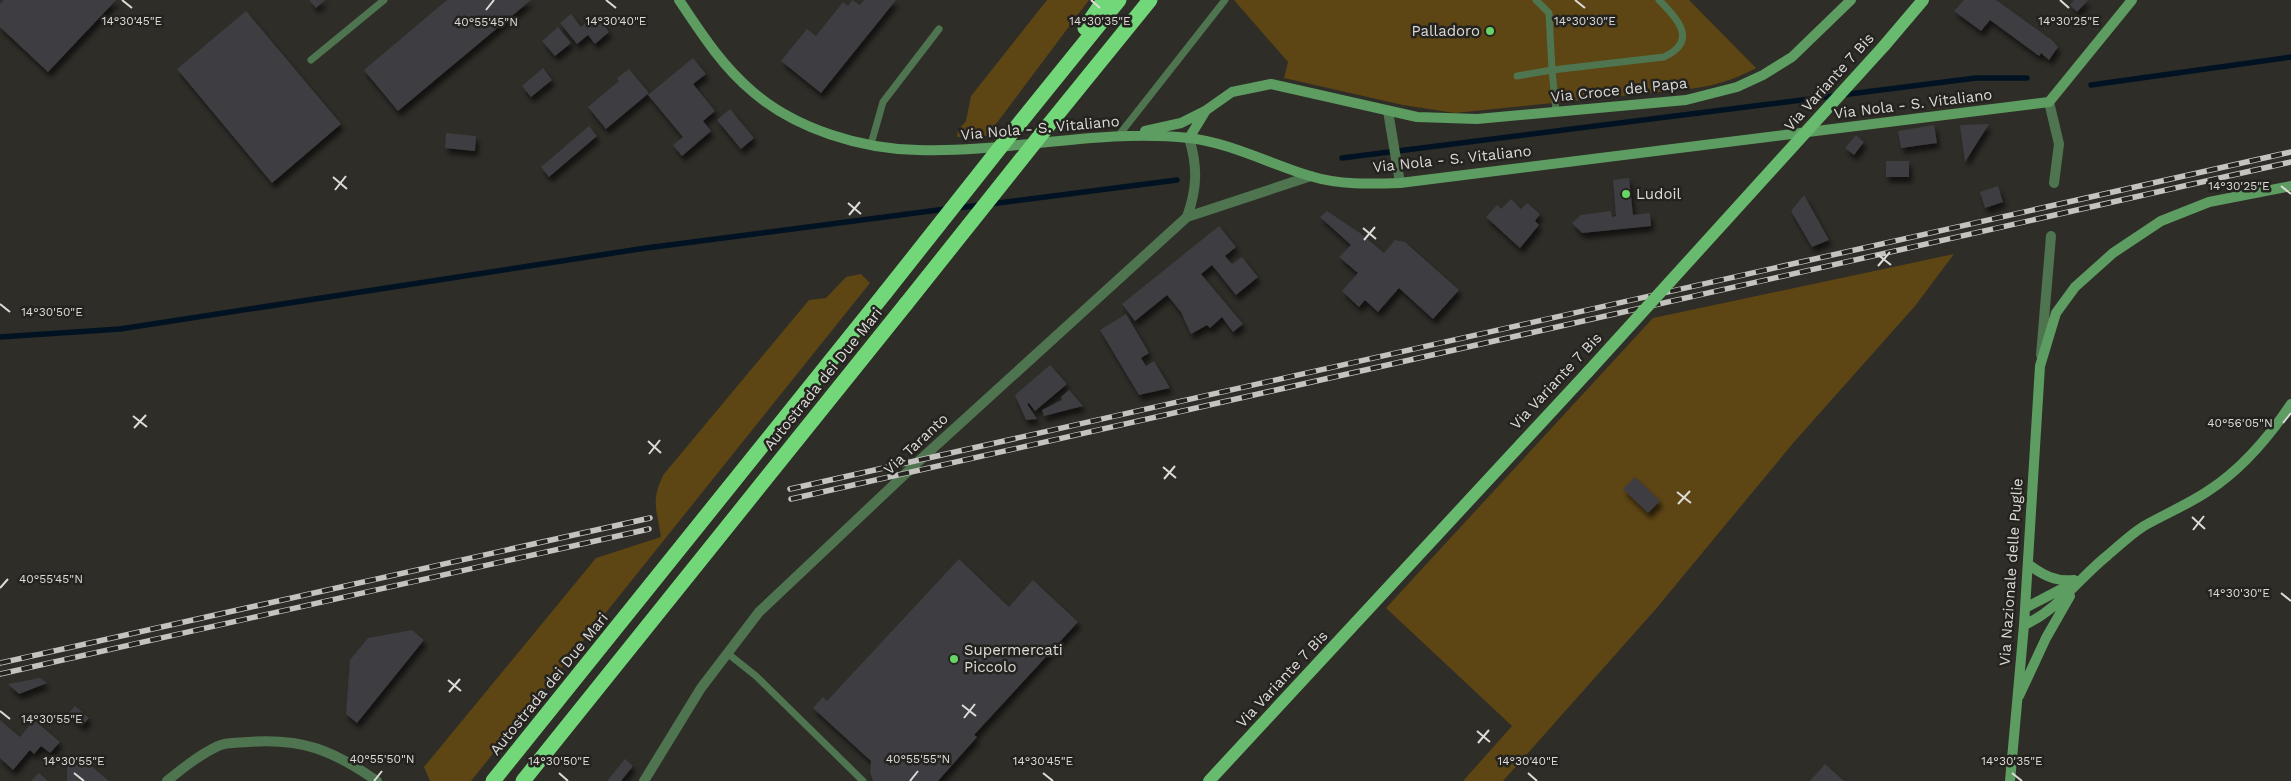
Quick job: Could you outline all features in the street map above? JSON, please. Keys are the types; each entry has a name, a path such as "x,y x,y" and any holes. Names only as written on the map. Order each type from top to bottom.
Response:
{"highway":[{"path":"1014,130 1104,0"},
{"name":"Autostrada dei Due Mari","path":"493,781 1119,0"},
{"name":"Autostrada dei Due Mari","path":"523,781 1150,0"}],"main road":[{"name":"Via Nola - S. Vitaliano","path":"679,0 720,60 753,92 790,119 843,138 916,150 955,150 1119,135 1189,138 1214,142 1311,176 1353,184 1400,183 2049,102"},
{"name":"Via Croce del Papa","path":"1119,135 1162,129 1181,124 1205,111 1232,92 1271,84 1417,117 1477,119 1686,100 1737,87 1763,75 1792,57 1851,0"},
{"name":"Via Variante 7 Bis","path":"1209,781 1588,372 1884,46 1923,0"},
{"path":"2049,102 2132,0"},
{"name":"Via Croce del Papa","path":"1189,138 1205,111"},
{"name":"Via Nazionale delle Puglie","path":"2010,781 2024,625 2040,366 2056,313 2076,287 2113,253 2161,221 2209,202 2291,186"},
{"path":"2024,625 2047,612 2080,580 2142,527 2208,491 2237,468 2273,430 2291,404"},
{"path":"2028,564 2044,576 2062,582 2080,580"},
{"path":"2025,608 2080,580"},
{"path":"2016,702 2046,638 2080,580"}],"street":[{"path":"2049,102 2059,144 2054,183"},
{"path":"1388,111 1400,183"},
{"name":"Via Taranto","path":"644,781 701,688 759,612 920,460 1187,217 1194,198 1197,175 1189,138"},
{"path":"1187,217 1311,176"},
{"path":"2040,366 2051,236"},
{"path":"167,781 220,744 274,740 315,746 350,762 377,781"}],"lane":[{"path":"311,60 384,0"},
{"path":"1119,135 1225,0"},
{"path":"1536,0 1549,13 1556,111"},
{"path":"1517,76 1664,57 1671,54 1680,42 1682,28 1680,22 1659,0"},
{"path":"871,144 883,102 939,29"},
{"path":"727,653 756,676 864,781"}],"shaded area":[{"path":"1047,0 1089,0 987,136 957,137 958,130 966,121 971,96"},
{"name":"Palladoro","path":"1234,0 1689,0 1756,68 1731,79 1698,88 1455,113 1403,105 1284,78 1288,62"},
{"path":"1954,254 1915,306 1794,442 1655,610 1503,781 1463,781 1512,726 1386,608 1653,318"},
{"path":"861,274 870,283 471,781 430,781 424,767 596,558 661,537 656,512 656,498 664,474 809,300 826,298 846,277"}],"building":[{"path":"4,0 116,0 48,72 0,27 0,4"},
{"path":"309,0 325,0 316,8"},
{"path":"447,0 531,0 398,111 364,70"},
{"path":"852,0 860,5 864,0 896,0 821,93 781,61 807,29 816,36 843,2 848,6"},
{"path":"1964,0 1996,0 2052,40 2058,47 2049,60 2041,53 2039,56 1990,20 1981,31 1954,11"},
{"path":"2074,0 2088,0 2077,12 2070,5"},
{"path":"246,11 341,124 272,183 177,69"},
{"path":"571,14 581,27 596,15 609,32 595,44 588,35 577,44 560,23"},
{"path":"558,27 571,43 555,56 542,41"},
{"path":"693,58 706,74 693,84 715,111 703,121 711,131 682,156 673,145 683,137 648,95"},
{"path":"543,68 552,80 531,97 522,86"},
{"path":"629,69 649,93 606,129 588,107 619,81 617,78"},
{"path":"730,109 754,138 741,149 717,120"},
{"path":"1989,124 1965,162 1960,125"},
{"path":"1934,125 1937,143 1901,148 1898,131"},
{"path":"589,126 597,136 549,177 541,167"},
{"path":"446,133 476,136 475,151 445,148"},
{"path":"1856,135 1864,142 1854,155 1845,148"},
{"path":"1886,161 1909,161 1909,177 1886,177"},
{"path":"1629,178 1633,215 1650,213 1651,226 1582,233 1572,223 1581,215 1611,211 1612,217 1616,216 1613,180"},
{"path":"1998,186 2003,202 1985,208 1980,192"},
{"path":"1804,195 1829,240 1812,247 1791,211"},
{"path":"1511,199 1521,209 1527,203 1540,214 1535,221 1539,225 1520,248 1486,217 1497,205 1501,209"},
{"path":"1327,211 1360,233 1384,253 1395,240 1405,242 1459,290 1433,319 1399,288 1378,312 1365,300 1359,307 1342,291 1358,273 1339,257 1351,245 1320,217"},
{"path":"1219,226 1236,247 1225,256 1232,264 1242,257 1258,277 1236,295 1212,265 1201,274 1243,324 1233,332 1222,317 1210,328 1207,325 1191,334 1181,312 1167,295 1135,321 1122,304"},
{"path":"1126,314 1149,353 1141,358 1146,366 1154,361 1170,388 1139,395 1100,330"},
{"path":"1050,365 1067,384 1035,411 1029,403 1027,404 1037,419 1026,420 1015,395"},
{"path":"1069,390 1083,406 1044,416 1042,410 1062,400 1061,397"},
{"path":"1635,477 1660,501 1648,513 1623,489"},
{"name":"Supermercati Piccolo","path":"959,559 1009,607 1033,580 1078,622 974,735 977,737 938,781 873,781 870,772 871,761 813,708 823,697 827,701"},
{"path":"412,630 424,640 357,723 346,714 350,660 368,638"},
{"path":"40,678 47,683 19,694 8,684"},
{"path":"75,706 89,718 82,726 68,714"},
{"path":"0,720 20,737 34,720 60,742 50,753 41,746 34,754 30,750 13,770 0,758"},
{"path":"77,754 109,781 67,781 67,765"},
{"path":"625,759 633,766 621,781 607,781"},
{"path":"1825,764 1844,781 1810,781"},
{"path":"39,773 48,781 31,781"}],"waterway":[{"path":"2091,85 2291,57"},
{"path":"1342,158 1976,78 2027,78"},
{"path":"990,204 1177,180"},
{"path":"956,208 981,205"},
{"path":"0,337 120,329 646,248 946,209"}],"railway":[{"path":"790,489 2291,152"},
{"path":"791,499 2291,162"},
{"path":"0,663 650,518"},
{"path":"0,674 649,529"}],"place":[{"name":"Palladoro","path":"1490,31"},
{"name":"Ludoil","path":"1626,194"},
{"name":"Supermercati Piccolo","path":"954,659"}]}
